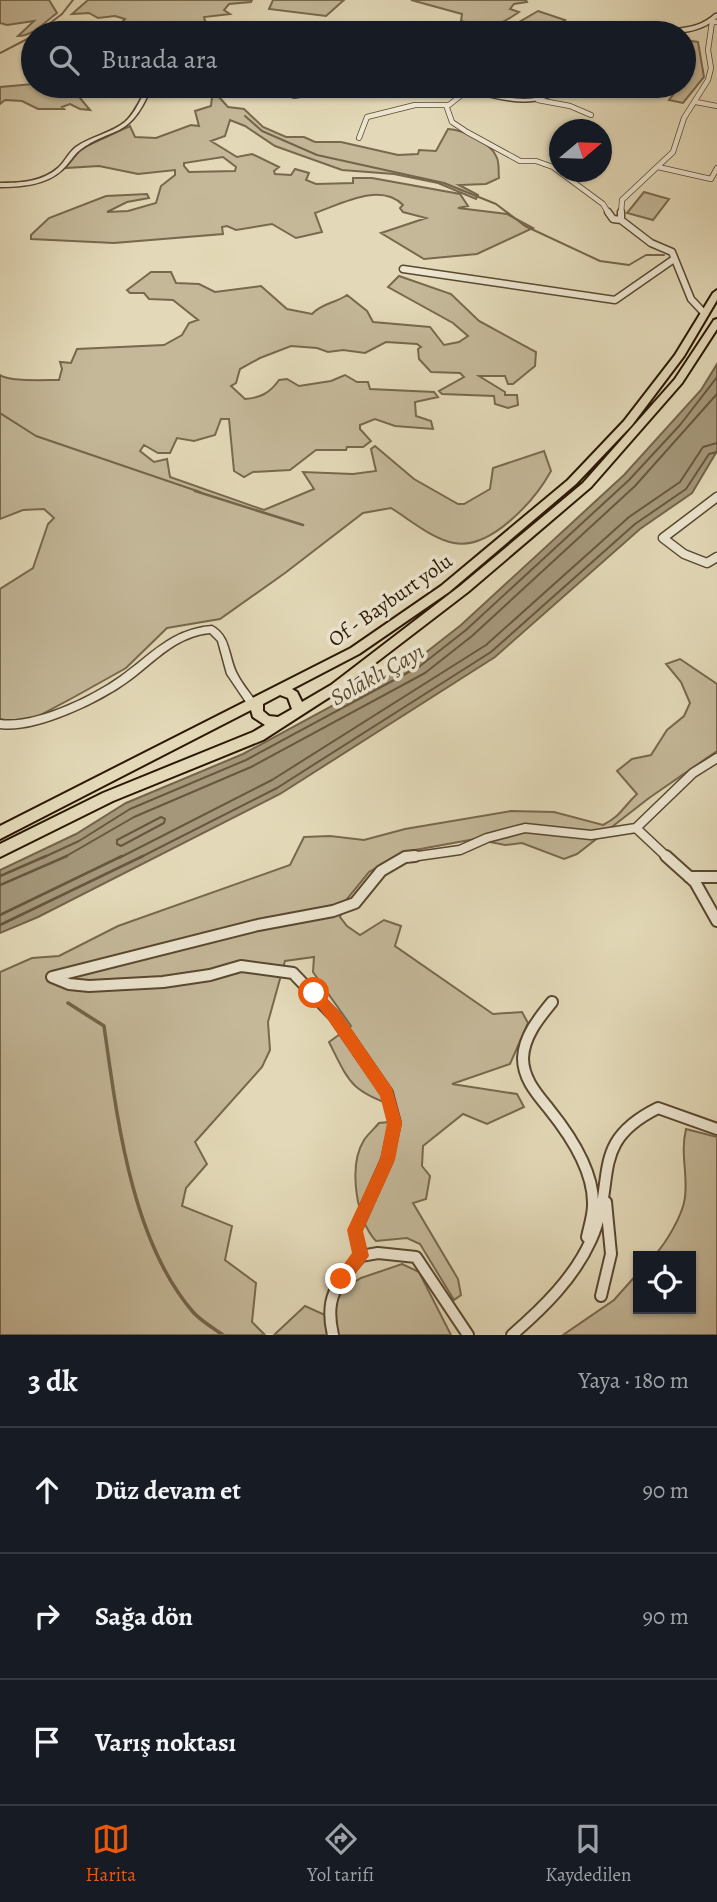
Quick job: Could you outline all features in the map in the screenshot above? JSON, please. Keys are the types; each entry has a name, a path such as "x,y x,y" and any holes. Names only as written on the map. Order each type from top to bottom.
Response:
{"highway":[{"name":"Of - Bayburt yolu","path":"0,833 355,651 445,589 572,482 628,423 679,356 717,293"},
{"name":"Of - Bayburt yolu","path":"0,851 108,797 258,736 335,688 464,589 587,485 679,381 717,322"},
{"path":"281,690 293,695 299,711"},
{"path":"255,704 257,713 265,720 281,723"}],"street":[{"path":"621,220 622,200 673,152 684,118 708,81 711,68 708,50 717,15"},
{"path":"696,29 714,22"},
{"path":"708,81 717,82"},
{"path":"0,185 17,185 58,171 78,148 131,123 144,98"},
{"path":"359,138 367,117 373,113 415,105 446,105 456,103 460,98"},
{"path":"516,98 570,106 591,115"},
{"path":"538,100 542,98"},
{"path":"696,102 717,106"},
{"path":"446,105 452,122 467,132 520,161 536,161 553,167 603,204 613,219 621,220 641,238 673,252 691,299 705,314"},
{"path":"658,167 711,179 717,168"},
{"path":"403,269 615,300 674,259"},
{"path":"717,497 663,538 668,545 700,562 708,563 717,557"},
{"path":"0,724 9,728 44,719 118,683 177,638 199,629 212,629 222,640 232,674 255,704"},
{"path":"361,1256 355,1230 387,1160 395,1123 387,1093 334,1016 293,973 241,966 209,975 163,982 89,986 69,984 52,977 258,925 333,912 355,903 381,871 405,857 460,850 487,838 525,828 591,835 636,828 693,773 717,758"},
{"path":"636,828 689,877 717,921"},
{"path":"689,877 717,877"},
{"path":"552,1002 529,1032 523,1058 535,1093 579,1151 593,1203 584,1254"},
{"path":"512,1335 542,1309 584,1254 603,1207 612,1144 625,1126 640,1115 658,1108 717,1129"},
{"path":"601,1296 611,1254 605,1189"},
{"path":"332,1335 327,1317 330,1293 361,1256 378,1253 416,1257 468,1335"}],"shaded area":[{"path":"0,0 49,0 57,13 47,21 21,21 7,25 0,23"},
{"path":"88,0 252,0 229,4 224,10 230,14 204,17 205,21 123,21 125,19 115,16 98,18 89,13 72,14"},
{"path":"273,0 344,0 326,16 269,9"},
{"path":"411,0 527,2 514,4 510,9 519,12 506,21 461,21 462,14"},
{"path":"538,11 565,20 564,21 521,21"},
{"path":"696,42 698,42 704,77 696,87"},
{"path":"21,85 21,98 80,98 90,110 70,104 62,107 64,109 38,109 22,101 5,100 0,104 0,87"},
{"path":"212,98 220,98 228,107 244,109 263,127 286,137 304,137 315,142 341,142 398,155 418,154 419,150 436,151 448,129 468,134 493,151 498,164 499,178 486,184 459,185 478,195 476,199 438,183 394,174 342,170 275,146 245,126 230,120 225,136 211,141 237,157 252,154 279,167 274,171 275,174 291,175 295,169 309,173 306,180 316,184 353,183 353,178 372,178 460,194 468,206 458,208 507,214 533,228 477,254 424,259 381,233 426,218 403,212 400,208 403,205 394,198 372,195 348,200 315,213 322,232 296,238 272,224 236,230 222,227 223,234 114,243 31,239 31,235 49,218 106,196 147,194 149,198 127,202 107,212 128,211 156,203 161,186 175,175 175,170 138,174 99,166 65,168 82,148 130,126 135,137 156,138 191,125 199,126 195,111 211,106","holes":["223,157 236,167 235,171 189,172 184,163"]},
{"path":"670,98 687,98 683,103 669,100"},
{"path":"644,192 669,199 653,220 627,213"},
{"path":"151,272 171,272 176,283 199,284 215,292 261,286 287,309 312,314 347,295 367,311 373,322 430,327 444,345 459,342 468,336 453,323 388,287 399,276 451,294 479,321 536,352 535,366 513,384 508,384 505,376 479,376 505,392 505,395 517,395 518,405 508,408 495,404 494,396 442,394 439,391 464,377 460,373 431,372 419,359 418,349 421,347 417,344 386,342 365,353 343,350 328,352 317,348 291,346 240,369 236,383 231,386 245,399 264,394 279,380 287,379 299,386 331,381 345,375 357,382 368,382 370,389 434,392 438,397 415,402 416,416 431,421 433,429 395,426 375,419 360,425 360,429 371,441 363,447 316,450 290,470 253,472 244,477 234,471 229,419 221,419 215,435 194,441 177,438 170,453 158,453 144,445 140,451 154,462 167,459 170,477 264,510 314,489 303,472 353,474 376,471 371,449 375,446 414,479 458,504 464,504 490,489 493,468 544,451 551,471 534,495 510,520 483,539 468,543 454,543 437,537 391,508 363,513 220,619 167,628 126,668 76,696 37,717 15,722 0,719 0,589 33,568 48,524 54,518 44,509 23,510 0,519 0,375 20,380 59,380 62,369 60,362 71,363 77,349 164,345 182,335 189,323 198,320 173,300 149,299 144,293 130,293 127,290"},
{"path":"680,659 717,684 717,751 649,798 577,854 564,859 522,843 505,845 475,839 404,852 369,872 347,899 340,917 360,935 384,920 401,926 395,946 493,1014 522,1012 528,1023 510,1064 452,1084 517,1094 524,1107 487,1124 463,1114 423,1146 422,1166 430,1176 426,1199 413,1203 458,1279 461,1295 454,1300 420,1244 407,1238 376,1241 363,1220 355,1178 359,1151 364,1140 379,1123 399,1121 396,1107 360,1090 336,1057 329,1042 351,1026 313,972 314,957 285,961 268,1022 270,1050 262,1067 195,1142 207,1164 186,1188 182,1206 232,1226 225,1260 256,1283 252,1322 265,1335 0,1335 0,972 32,958 59,956 118,926 290,865 304,837 330,836 364,840 405,829 511,811 554,812 603,825 637,794 617,771 632,759 651,755 667,730 684,716 690,703 681,682 666,664"},
{"path":"686,1129 717,1137 717,1335 563,1335 614,1300 633,1279 633,1314 696,1314 696,1251 658,1251 684,1204"},
{"path":"402,1264 419,1272 451,1335 274,1335 305,1306 327,1316 336,1294 361,1278"}],"water":[{"path":"717,364 717,451 692,493 640,529 495,657 280,794 38,917 0,933 0,870 76,834 126,803 243,754 415,661 461,625 624,475 701,390"}],"waterway":[{"path":"53,21 73,0"},
{"path":"0,53 21,42"},
{"path":"245,116 262,131 317,155 444,183 496,204 525,226 600,261 629,265 646,255 664,255"},
{"path":"0,413 36,436 200,492"},
{"path":"195,491 303,525"},
{"path":"68,1003 104,1026 130,1176 155,1250 172,1283 193,1312 223,1335"}],"route":[{"path":"314,993 334,1016 387,1093 395,1123 387,1160 355,1230 361,1256 341,1279"}],"water label":[{"name":"Solaklı Çayı","path":"377,674"}]}
